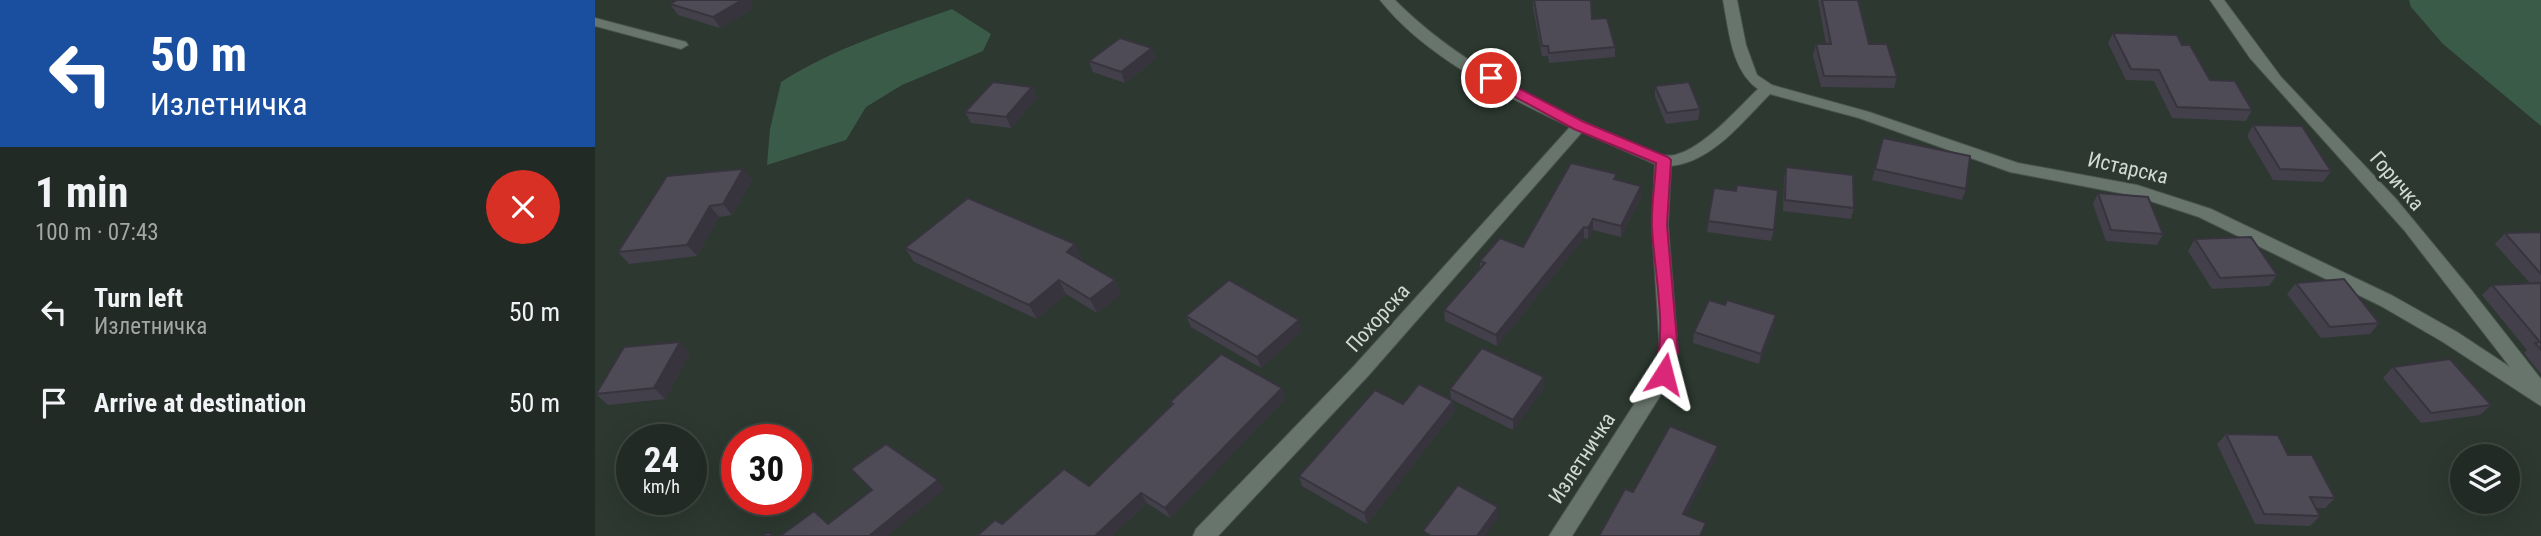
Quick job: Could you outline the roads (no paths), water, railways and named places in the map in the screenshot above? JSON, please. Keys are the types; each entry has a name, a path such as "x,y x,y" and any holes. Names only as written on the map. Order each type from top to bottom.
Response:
{"street":[{"path":"1387,0 1416,27 1457,57 1579,126 1663,160 1686,157 1700,148 1767,88 1751,77 1739,45 1730,0"},
{"name":"Горичка","path":"2217,0 2235,32 2391,204 2541,396"},
{"path":"595,22 681,45"},
{"name":"Истарска","path":"1767,88 1864,115 2006,165 2137,191 2205,213 2387,300 2541,396"},
{"name":"Похорска","path":"1204,536 1361,371 1579,126"},
{"name":"Излетничка","path":"1559,536 1664,374 1669,352 1669,331 1660,225 1663,160"}]}
